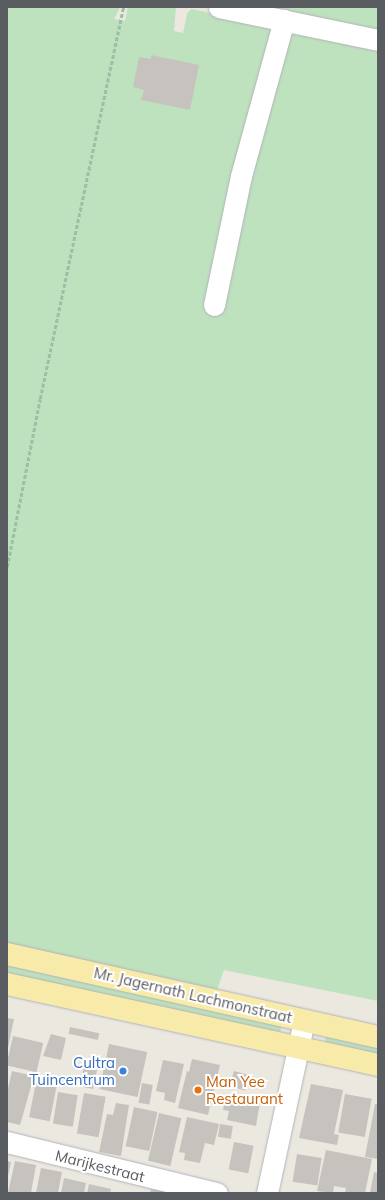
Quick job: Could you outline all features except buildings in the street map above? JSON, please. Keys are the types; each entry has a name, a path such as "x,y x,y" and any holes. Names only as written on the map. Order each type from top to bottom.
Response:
{"main road":[{"name":"Mr. Jagernath Lachmonstraat","path":"7,954 378,1037"},
{"name":"Mr. Jagernath Lachmonstraat","path":"7,984 378,1065"}],"street":[{"path":"219,7 378,40"},
{"path":"214,305 241,176 284,20"},
{"path":"267,1193 304,1020"},
{"name":"Marijkestraat","path":"7,1142 217,1193"}],"path":[{"path":"7,567 40,399 123,7"}],"green space":[{"path":"7,7 120,7 114,19 125,21 128,7 176,7 174,31 183,33 187,14 191,9 378,47 378,1001 224,970 216,993 7,945"},
{"path":"248,7 378,7 378,33"},
{"path":"7,962 281,1026 281,1030 280,1032 7,976"},
{"path":"326,1035 378,1043 378,1057 328,1044 325,1041"}],"place":[{"name":"Cultra Tuincentrum","path":"123,1071"},
{"name":"Man Yee Restaurant","path":"198,1090"}]}
